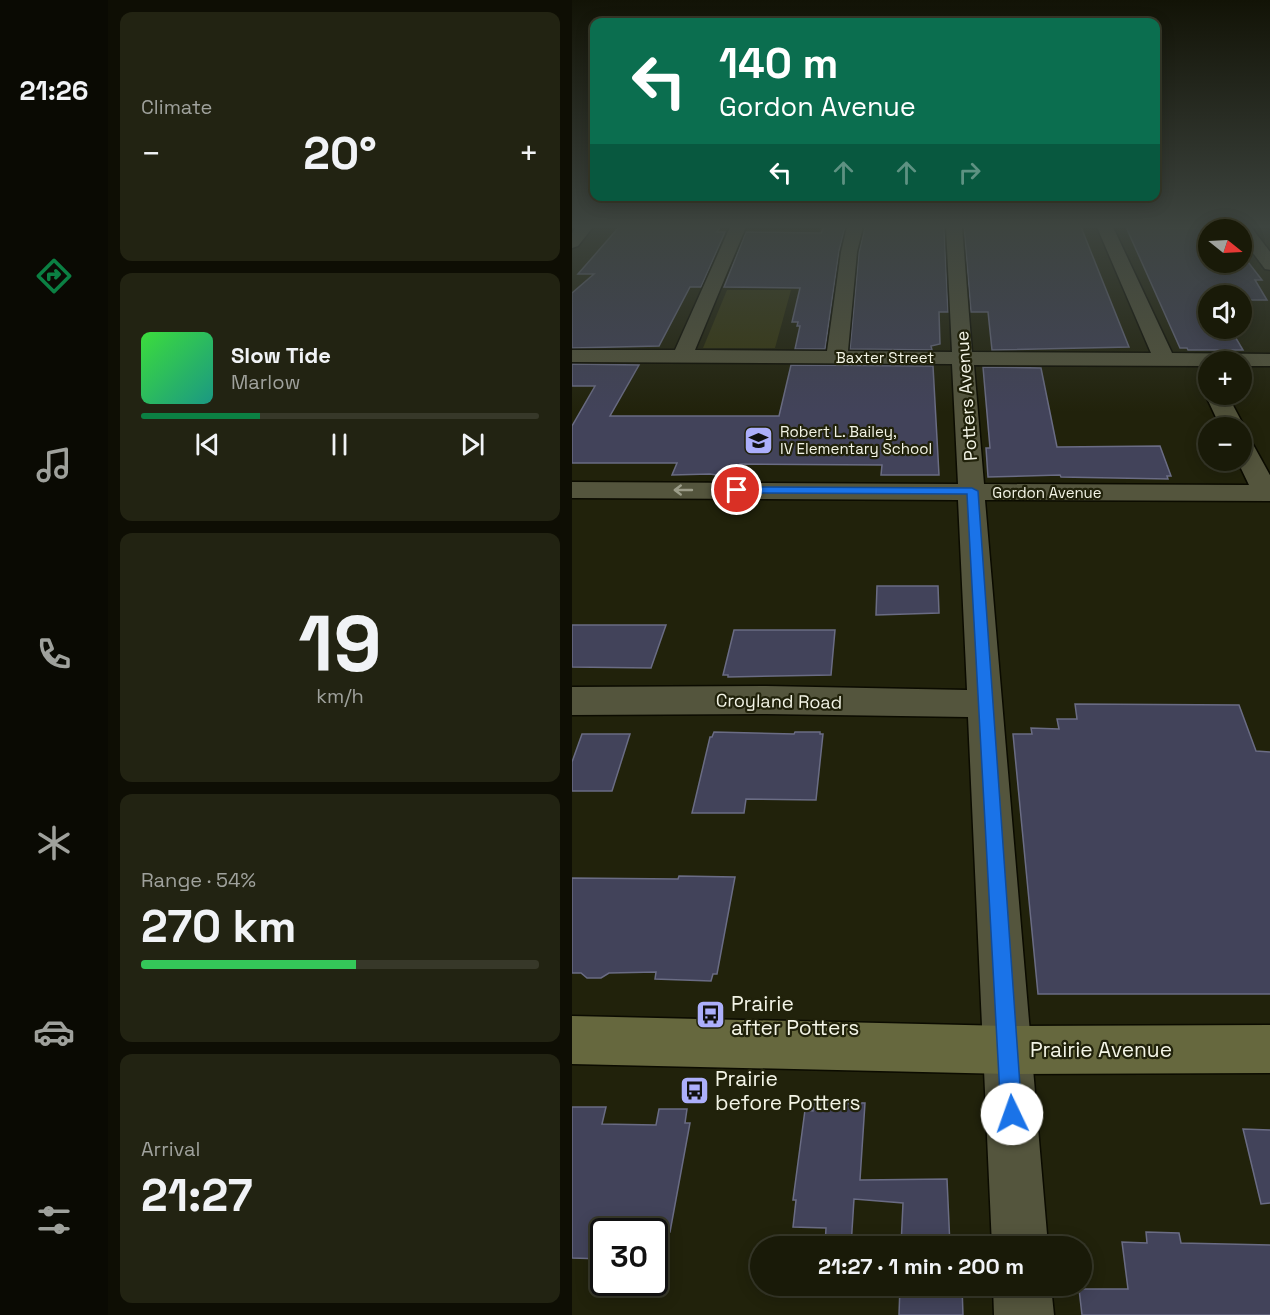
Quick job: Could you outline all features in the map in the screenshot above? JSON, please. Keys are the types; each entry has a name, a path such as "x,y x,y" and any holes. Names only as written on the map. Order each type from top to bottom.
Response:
{"street":[{"path":"682,357 712,288"},
{"path":"837,356 845,288"},
{"name":"Potters Avenue","path":"958,288 1019,1236"},
{"path":"1132,288 1163,359"},
{"name":"Baxter Street","path":"572,356 1198,360"},
{"name":"Baxter Street","path":"1252,360 1271,360"},
{"path":"1252,464 1268,493"},
{"name":"Gordon Avenue","path":"572,490 1268,493"},
{"name":"Croyland Road","path":"572,701 766,700 985,704"},
{"name":"Prairie Avenue","path":"572,1040 1008,1050 1271,1049"},
{"path":"1023,1296 1024,1315"}],"shaded area":[{"path":"727,290 791,290 775,348 703,348"}],"building":[{"path":"577,288 689,288 659,346 572,348 572,293"},
{"path":"800,288 834,288 825,349 795,349 800,326 797,326 798,322 792,322"},
{"path":"856,288 947,288 948,312 939,312 940,344 931,346 932,350 850,349"},
{"path":"969,288 1106,288 1129,347 992,350 988,312 971,312"},
{"path":"1153,288 1198,288 1198,339 1236,339 1243,350 1188,350 1180,348"},
{"path":"1252,288 1260,288 1267,300 1252,300"},
{"name":"Robert L. Bailey, IV Elementary School","path":"572,364 639,365 610,416 779,416 791,365 933,366 939,475 881,475 882,465 740,464 736,478 710,474 672,475 677,463 572,463 572,426 595,386 572,386"},
{"path":"983,367 1041,368 1057,447 1160,446 1171,476 1167,476 1168,479 1061,477 1060,475 988,477 986,448 990,448"},
{"path":"877,586 938,586 939,613 876,615"},
{"path":"572,625 666,625 651,668 572,667"},
{"path":"734,630 835,630 831,675 728,677 728,675 723,675"},
{"path":"1075,704 1239,705 1256,751 1271,752 1271,994 1038,994 1013,734 1032,734 1031,728 1059,729 1057,719 1077,719"},
{"path":"714,732 794,734 795,732 820,732 823,734 816,800 746,799 744,813 692,813 710,737"},
{"path":"582,734 630,734 612,791 572,791 572,762"},
{"path":"679,876 735,877 717,974 713,974 711,981 655,979 656,972 609,973 601,978 587,978 581,973 572,973 572,878 678,879"},
{"path":"814,1102 865,1103 860,1180 947,1179 950,1236 901,1236 903,1203 854,1199 852,1236 826,1236 826,1228 793,1227 796,1200 793,1200 805,1110 813,1111"},
{"path":"572,1107 606,1107 602,1124 656,1125 659,1109 687,1109 685,1123 690,1123 670,1232 668,1232 668,1218 590,1218 590,1259 572,1258"},
{"path":"1243,1129 1271,1130 1271,1203 1261,1204"},
{"path":"1146,1232 1179,1233 1181,1243 1271,1245 1271,1315 1082,1315 1080,1296 1092,1296 1092,1289 1128,1289 1122,1242 1147,1243"},
{"path":"900,1296 962,1296 963,1315 899,1315"}],"place":[{"name":"Robert L. Bailey, IV Elementary School","path":"759,440"},
{"name":"Prairie after Potters","path":"710,1015"},
{"name":"Prairie before Potters","path":"694,1090"}],"route":[{"path":"737,490 972,491 1012,1114"}]}
